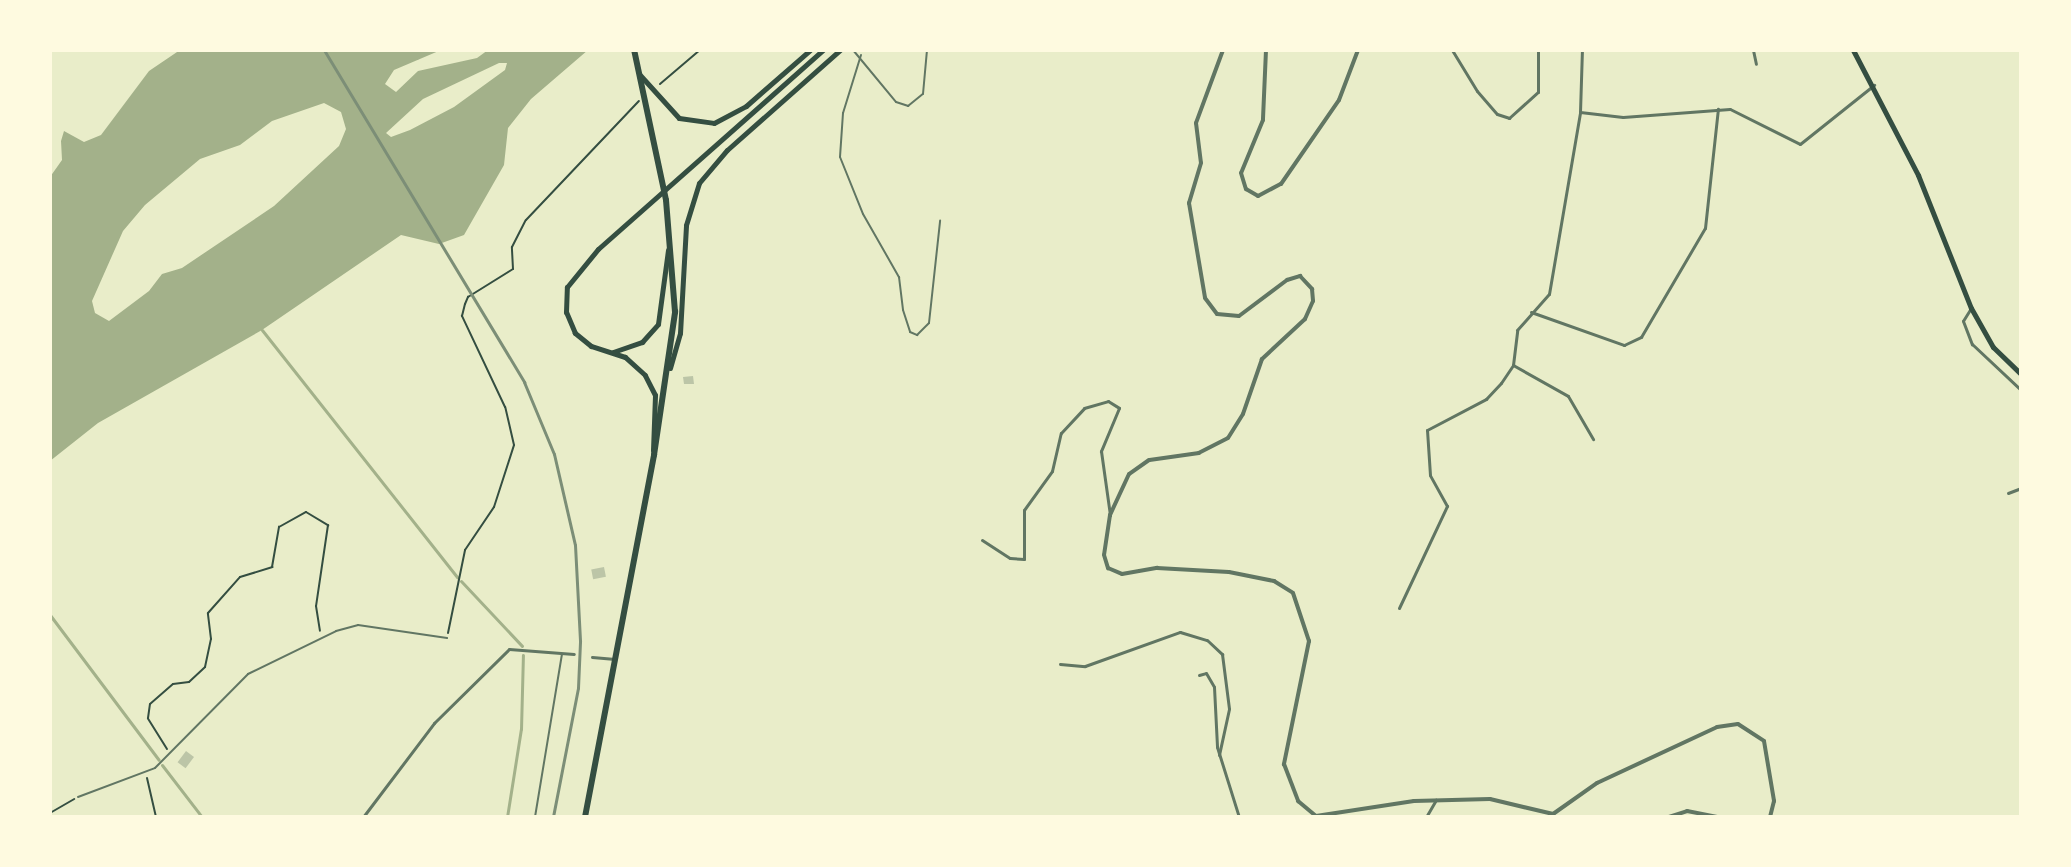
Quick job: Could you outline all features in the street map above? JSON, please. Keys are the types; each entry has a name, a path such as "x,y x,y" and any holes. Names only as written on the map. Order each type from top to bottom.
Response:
{"main road":[{"path":"585,817 670,368 675,312 666,200 634,50"},
{"path":"640,74 679,118 714,123 746,106 810,50"},
{"path":"654,455 655,395 638,366 575,333 565,300 573,275 823,50"},
{"path":"670,368 680,333 686,225 699,183 727,150 840,50"},
{"path":"1853,50 1874,85 1918,175 1971,308 1993,347 2021,374"},
{"path":"611,353 642,342 658,324 671,238"}],"street":[{"path":"1110,515 1137,465 1154,458 1199,453 1228,438 1243,414 1262,359 1305,319 1313,301 1312,289 1300,276 1287,280 1239,316 1217,314 1205,298 1189,203 1201,163 1196,123 1223,50"},
{"path":"1266,50 1263,120 1241,173 1246,189 1258,196 1281,184 1339,100 1358,50"},
{"path":"1452,50 1477,91 1497,114 1509,118 1538,92 1538,50"},
{"path":"1399,608 1447,506 1430,475 1427,430 1486,399 1513,365 1517,330 1549,294 1580,112 1582,50"},
{"path":"1753,50 1756,64"},
{"path":"1580,112 1623,117 1718,109 1747,113 1800,144 1874,85"},
{"path":"1531,312 1624,345 1641,337 1705,228 1718,109"},
{"path":"1971,308 1963,321 1972,344 2021,390"},
{"path":"1513,365 1568,396 1593,439"},
{"path":"982,540 1010,558 1024,559 1024,510 1052,471 1061,433 1084,408 1108,401 1119,408 1101,451 1110,515 1104,555 1112,571 1229,572 1274,581 1293,593 1309,641 1283,755 1302,807 1325,816 1436,800 1499,800 1538,814 1553,814 1597,783 1717,727 1738,724 1764,741 1774,801 1770,817"},
{"path":"2008,493 2021,488"},
{"path":"1060,664 1085,666 1180,632 1207,640 1222,654 1229,709 1219,755"},
{"path":"517,646 527,648"},
{"path":"517,646 574,654"},
{"path":"363,817 434,723 517,646"},
{"path":"592,657 615,659"},
{"path":"1199,675 1206,673 1214,687 1219,755 1239,817"},
{"path":"1426,817 1436,800"},
{"path":"1669,817 1687,811 1718,817"}],"lane":[{"path":"853,50 861,55 896,102 908,106 923,94 927,50"},
{"path":"861,55 843,113 840,157 863,214 899,277 903,310 910,332 917,335 929,323 940,221"},
{"path":"78,797 146,773 170,754 189,728 248,674 323,638 358,625 447,638"},
{"path":"535,817 562,653"}],"path":[{"path":"447,638 465,550 494,507 514,445 505,407 462,316 468,297 513,269 516,235 588,149"},
{"path":"170,754 148,718 150,704 173,684 189,682 205,667 211,639 208,613 240,577 272,567 279,527 306,512 328,525 316,606 323,638"},
{"path":"146,773 156,817"},
{"path":"50,813 78,797"}],"shaded area":[{"path":"180,50 441,50 394,70 385,84 396,92 418,71 477,58 488,50 588,50 531,99 508,128 504,165 464,235 439,244 401,235 262,330 98,423 50,461 50,177 62,160 64,131 84,142 101,135 149,71","holes":["499,63 507,63 505,70 454,107 410,130 391,137 386,133 423,99","324,103 341,112 346,129 339,146 274,206 182,268 162,274 149,291 109,321 95,313 92,301 123,231 145,205 200,159 240,145 272,121"]}],"building":[{"path":"693,376 694,384 684,384 683,377"},
{"path":"604,567 606,577 593,579 591,569"},
{"path":"186,751 194,757 186,768 178,762"}],"waterway":[{"path":"262,330 457,577"},
{"path":"461,581 522,646"},
{"path":"50,615 159,760"},
{"path":"507,817 521,729 523,655"},
{"path":"162,765 202,817"}],"railway":[{"path":"324,50 524,382 554,454 575,545 580,642 578,688 553,817"}]}
